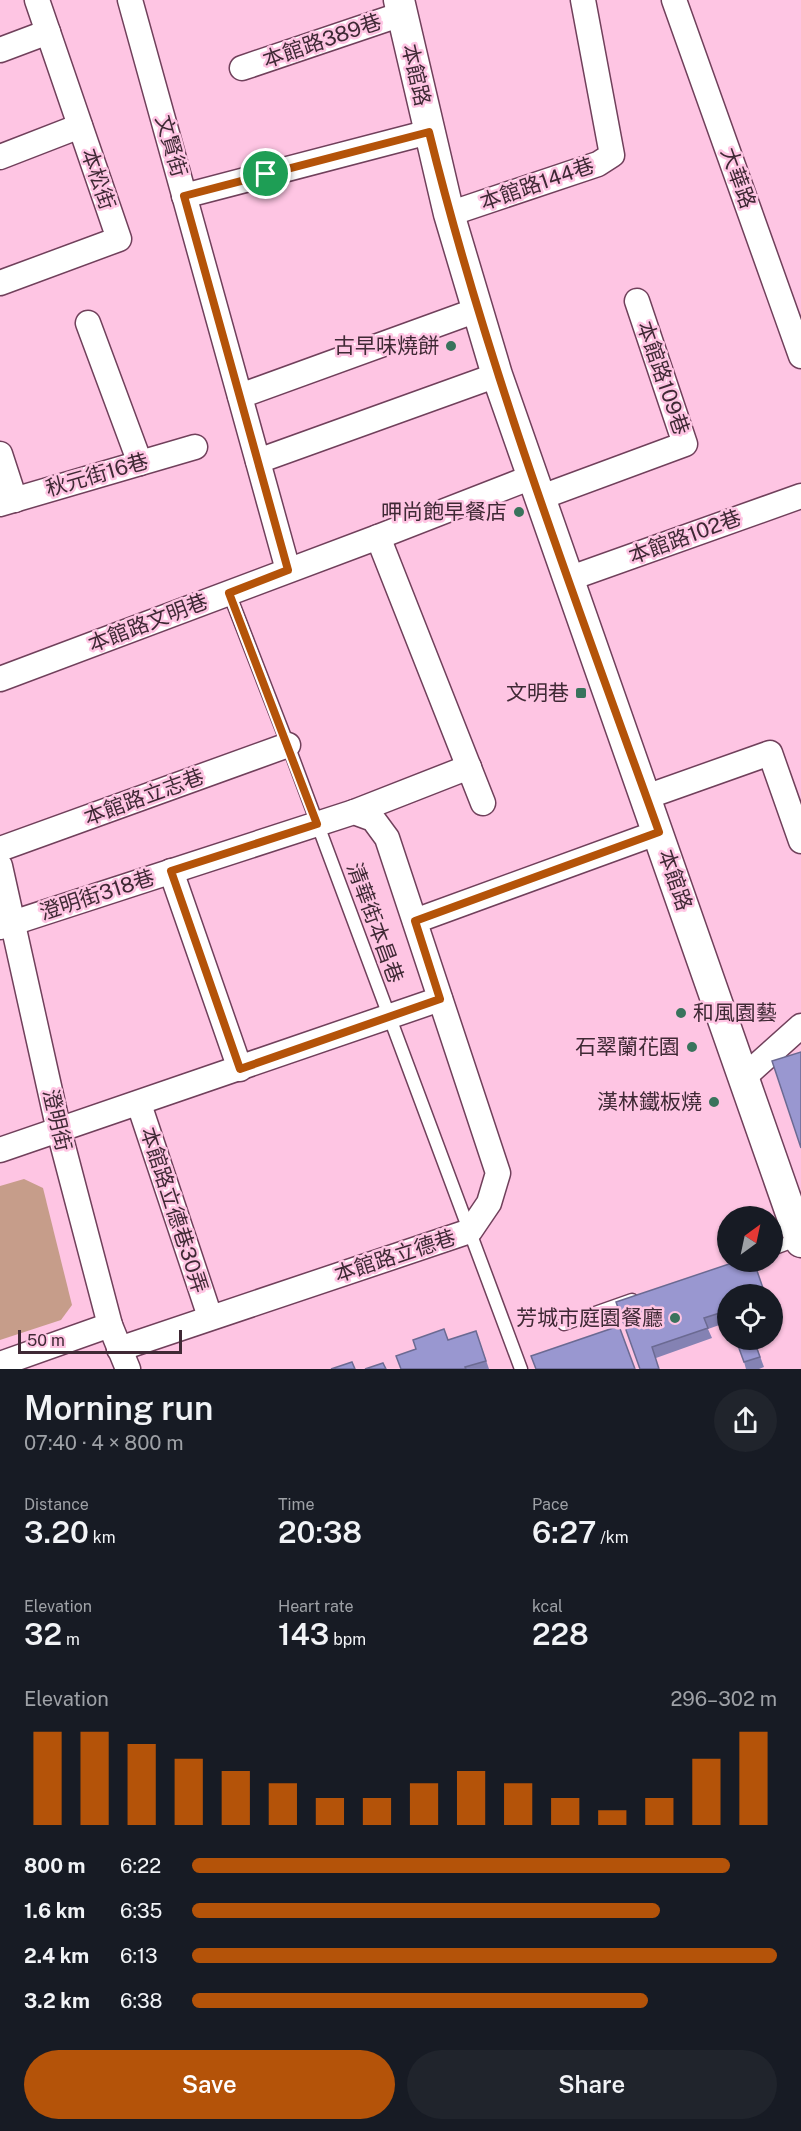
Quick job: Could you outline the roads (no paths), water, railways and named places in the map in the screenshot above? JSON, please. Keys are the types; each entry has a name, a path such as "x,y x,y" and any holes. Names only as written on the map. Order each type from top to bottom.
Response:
{"street":[{"name":"本松街","path":"0,283 119,239 37,0"},
{"name":"文賢街","path":"130,0 288,570"},
{"name":"本館路144巷","path":"449,214 598,164 612,155 583,0"},
{"name":"大華路","path":"674,0 801,356"},
{"name":"本館路","path":"400,7 449,214 497,375 799,1233"},
{"name":"本館路389巷","path":"242,68 400,7"},
{"path":"0,50 48,32"},
{"path":"0,157 80,126"},
{"path":"184,196 429,132"},
{"name":"本館路109巷","path":"535,487 685,444 637,301"},
{"path":"240,396 477,310"},
{"path":"88,323 140,463"},
{"path":"258,461 497,375"},
{"name":"秋元街16巷","path":"7,502 195,447"},
{"path":"0,454 7,502"},
{"name":"本館路文明巷","path":"0,679 378,537 535,487"},
{"name":"本館路102巷","path":"568,579 801,496"},
{"path":"378,537 483,802"},
{"name":"本館路立志巷","path":"0,849 288,745"},
{"path":"646,797 770,753 801,842"},
{"path":"317,824 469,767"},
{"name":"本館路立德巷","path":"124,1359 210,1317 470,1231 489,1203 498,1173 387,838 373,819 354,812"},
{"name":"澄明街318巷","path":"7,924 317,824"},
{"path":"415,921 659,832"},
{"name":"澄明街","path":"0,866 7,924 59,1131 110,1325 124,1359"},
{"path":"171,871 240,1069"},
{"path":"0,1150 440,999"},
{"path":"744,1077 801,1026"},
{"name":"本館路立德巷30弄","path":"139,1104 210,1317"},
{"path":"0,1364 110,1325"}],"lane":[{"name":"清華街本昌巷","path":"229,593 288,745 520,1369"},
{"path":"783,1242 799,1233"},
{"path":"564,1324 640,1297"}],"place":[{"name":"古早味燒餅","path":"451,346"},
{"name":"呷尚飽早餐店","path":"519,512"},
{"name":"文明巷","path":"581,693"},
{"name":"和風園藝","path":"681,1013"},
{"name":"石翠蘭花園","path":"692,1047"},
{"name":"漢林鐵板燒","path":"714,1102"},
{"name":"芳城市庭園餐廳","path":"675,1318"}]}
